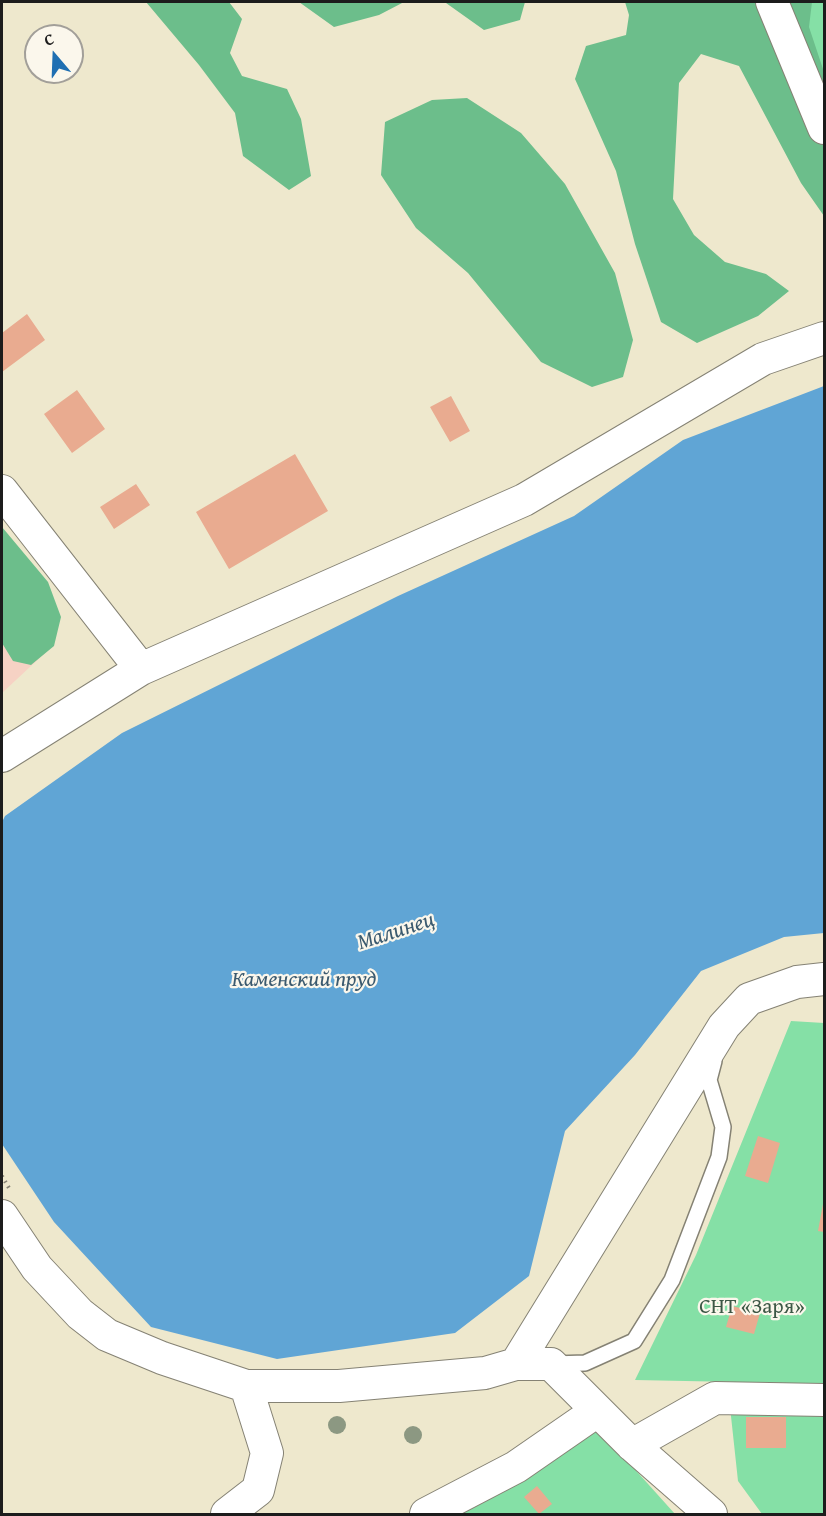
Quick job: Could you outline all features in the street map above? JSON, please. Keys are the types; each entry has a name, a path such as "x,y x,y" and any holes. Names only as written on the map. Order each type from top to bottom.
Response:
{"street":[{"path":"772,2 825,128"},
{"path":"2,756 141,669 524,500 764,359 825,338"},
{"path":"2,491 141,669"},
{"path":"516,1365 724,1026 749,999 797,982 825,979"},
{"path":"9,1207 37,1268 80,1314 107,1335 162,1358 246,1386 339,1386 485,1373 516,1365 551,1364 632,1446 711,1515"},
{"path":"227,1515 258,1490 267,1454 246,1386"},
{"path":"632,1446 715,1398 825,1400"},
{"path":"426,1515 516,1467 597,1411"}],"lane":[{"path":"551,1364 585,1363 634,1341 672,1280 719,1157 723,1126 709,1080 724,1026"}],"path":[{"path":"2,1176 9,1207"}],"shaded area":[{"path":"2,596 45,653 2,693"}],"green space":[{"path":"146,2 229,2 242,19 230,53 242,76 287,89 301,119 311,176 289,190 243,156 235,113 199,65"},
{"path":"299,2 404,2 379,15 334,27"},
{"path":"437,2 525,2 520,20 484,30 446,3"},
{"path":"625,2 812,2 809,27 824,72 824,216 801,183 739,66 701,54 679,83 673,199 694,235 725,262 766,274 789,291 758,316 697,343 661,322 635,244 616,171 575,79 586,46 626,35 629,15"},
{"path":"798,2 824,2 824,74"},
{"path":"467,98 521,133 565,184 615,273 633,340 623,377 592,387 541,362 468,273 416,228 381,175 385,122 432,100"},
{"path":"2,527 48,582 61,617 54,646 31,665 13,661 2,643"},
{"name":"СНТ «Заря»","path":"791,1021 824,1023 824,1386 635,1380 696,1255"},
{"path":"730,1407 824,1408 824,1514 762,1514 738,1481"},
{"path":"595,1425 675,1514 451,1514"}],"water":[{"name":"Каменский пруд","path":"824,386 824,933 784,937 701,971 635,1055 565,1131 529,1276 455,1333 277,1359 151,1327 54,1222 2,1144 2,822 5,816 122,733 398,596 574,516 683,440"}],"building":[{"path":"27,314 45,340 2,372 2,333"},
{"path":"77,390 105,429 72,453 44,414"},
{"path":"451,396 470,431 450,442 430,407"},
{"path":"295,454 328,511 229,569 196,512"},
{"path":"136,484 150,505 114,529 100,507"},
{"path":"758,1136 780,1143 768,1183 745,1176"},
{"path":"824,1204 824,1232 818,1231"},
{"path":"732,1306 760,1313 754,1334 726,1327"},
{"path":"746,1417 786,1417 786,1448 746,1448"},
{"path":"537,1486 552,1504 539,1514 524,1497"}],"water label":[{"name":"Малинец","path":"396,932"}]}
